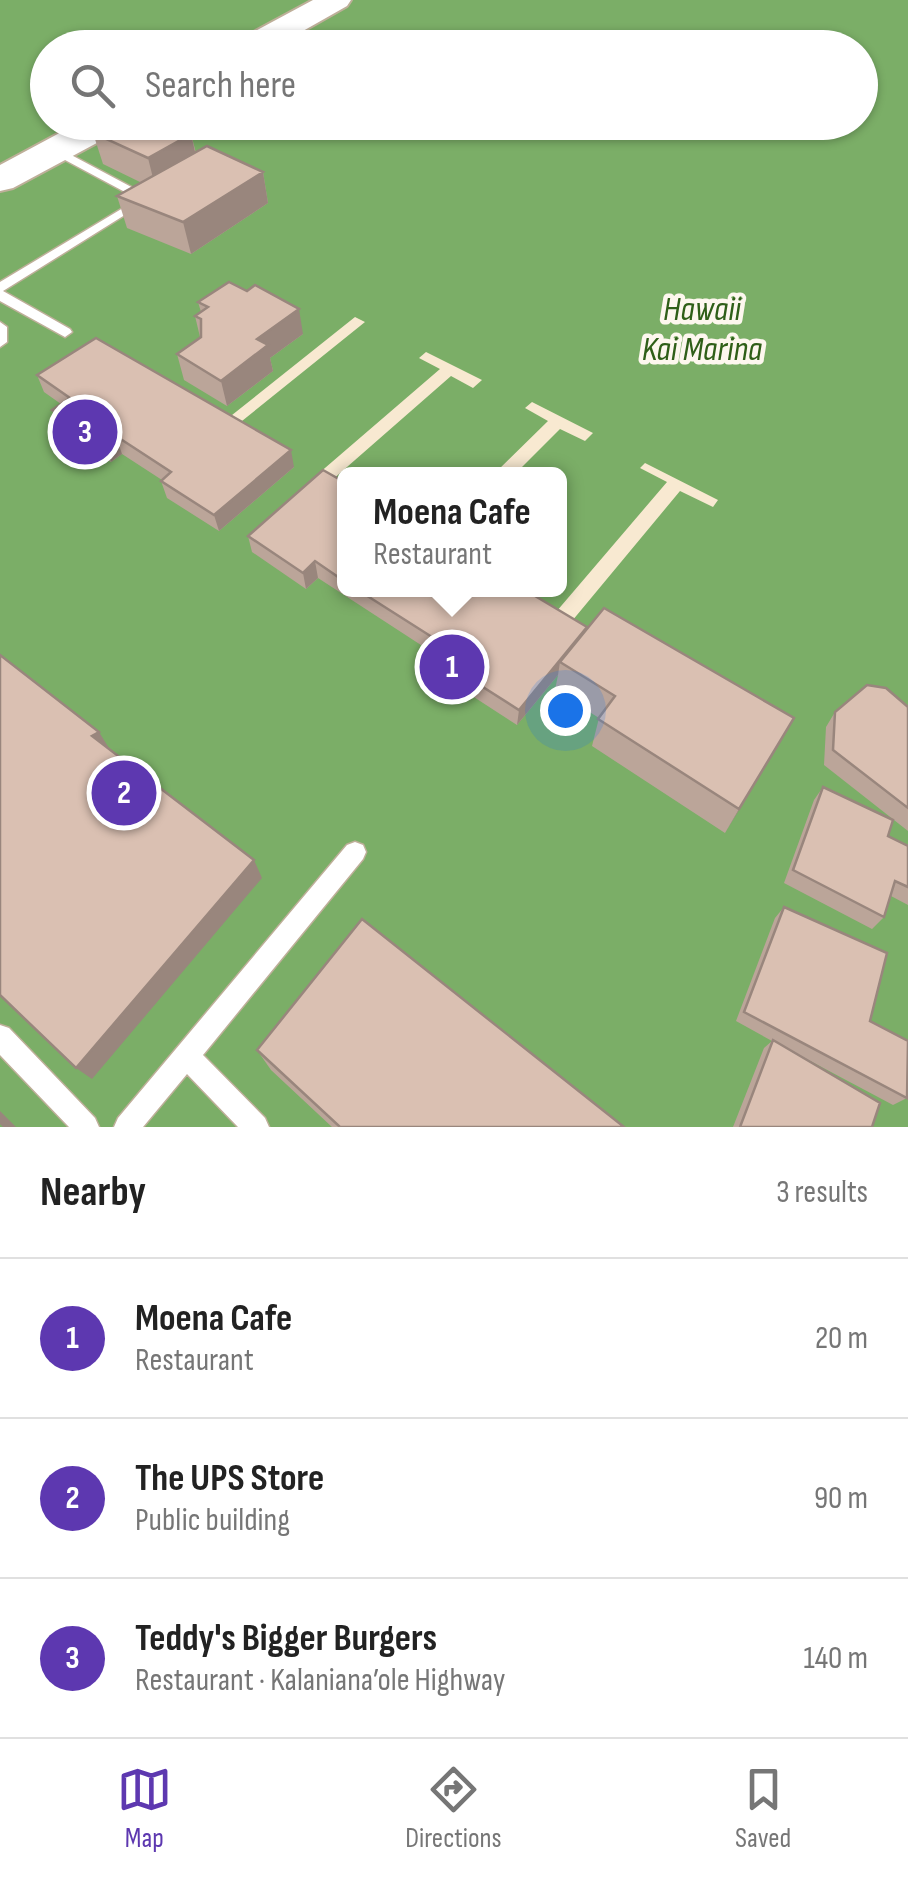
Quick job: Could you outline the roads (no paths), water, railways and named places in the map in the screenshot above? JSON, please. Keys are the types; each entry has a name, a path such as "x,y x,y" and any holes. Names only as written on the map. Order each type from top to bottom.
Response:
{"main road":[{"path":"281,30 336,0"},
{"path":"0,180 75,140"}],"lane":[{"path":"56,150 146,198 0,292 66,332"},
{"path":"0,328 0,342"},
{"path":"127,1127 355,852"},
{"path":"0,1038 86,1127"},
{"path":"186,1054 256,1127"}],"water":[{"name":"Hawaii Kai Marina","path":"0,0 908,0 908,1127 0,1127"}],"place":[{"name":"Teddy's Bigger Burgers","path":"85,432"},
{"name":"Moena Cafe","path":"452,667"},
{"name":"The UPS Store","path":"124,793"}]}
